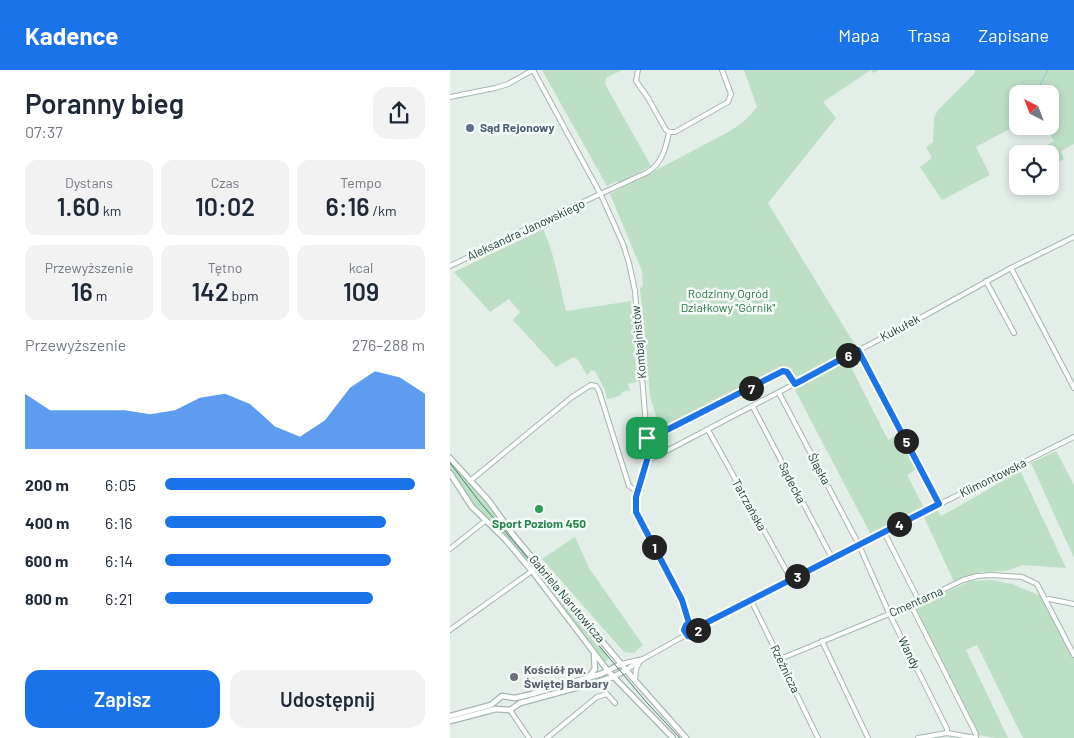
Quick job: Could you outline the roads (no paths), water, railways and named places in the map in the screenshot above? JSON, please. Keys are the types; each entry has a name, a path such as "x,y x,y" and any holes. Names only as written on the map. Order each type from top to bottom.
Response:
{"street":[{"path":"450,97 508,84 533,70"},
{"name":"Kombajnistów","path":"533,70 601,195 623,244 635,291 647,438 647,460 635,506 638,516 682,600 689,623"},
{"path":"638,70 636,82 669,132 675,132 728,102 731,94 722,70"},
{"name":"Aleksandra Janowskiego","path":"450,266 652,169 662,156 669,132"},
{"name":"Kukułek","path":"647,460 779,393 986,281 1074,237"},
{"path":"1011,268 1072,380 1074,388"},
{"path":"986,281 1014,333"},
{"path":"858,350 939,504"},
{"path":"647,438 653,437 783,371 787,372 795,384"},
{"path":"470,481 572,397 591,385 596,386 599,391 629,486 638,490"},
{"name":"Śląska","path":"779,393 859,545"},
{"name":"Sądecka","path":"753,406 832,558"},
{"name":"Tatrzańska","path":"708,430 791,579"},
{"name":"Klimontowska","path":"698,627 1074,437"},
{"name":"Gabriela Narutowicza","path":"450,458 489,501 514,536 635,681 686,738"},
{"name":"Gabriela Narutowicza","path":"450,473 472,507 505,539 532,571 608,672 673,738"},
{"path":"450,549 485,521"},
{"path":"884,532 919,601"},
{"name":"Wandy","path":"859,545 890,614 947,729 947,734"},
{"path":"450,630 532,571"},
{"name":"Cmentarna","path":"780,658 890,614 963,580 977,576 992,575 1008,575 1034,581 1040,588 1074,655"},
{"name":"Rzeźnicza","path":"751,600 818,738"},
{"path":"1046,600 1074,604"},
{"path":"911,605 976,734 976,738 947,734 918,738"},
{"path":"510,710 520,703 613,677 686,635 694,636 697,633 698,627 694,623 689,623 684,628 686,635"},
{"path":"822,641 868,738"},
{"name":"Gabriela Narutowicza","path":"588,678 594,672 596,666 593,652"},
{"path":"450,716 491,704 498,701 502,696 512,698 588,678 608,672 621,664 643,659"},
{"path":"635,681 636,669 639,663"},
{"path":"547,738 597,697 607,694 615,703"},
{"path":"512,698 515,706"},
{"path":"498,701 500,708"},
{"path":"450,721 500,708 510,710 529,738"}],"waterway":[{"path":"1040,85 1048,70"}],"tram line":[{"path":"450,463 590,635 648,704 680,738"}],"place":[{"name":"Sąd Rejonowy","path":"470,128"},
{"name":"Sport Poziom 450","path":"539,509"},
{"name":"Kościół pw. Świętej Barbary","path":"514,677"}],"park label":[{"name":"Rodzinny Ogród Działkowy \"Górnik\"","path":"728,301"}]}
